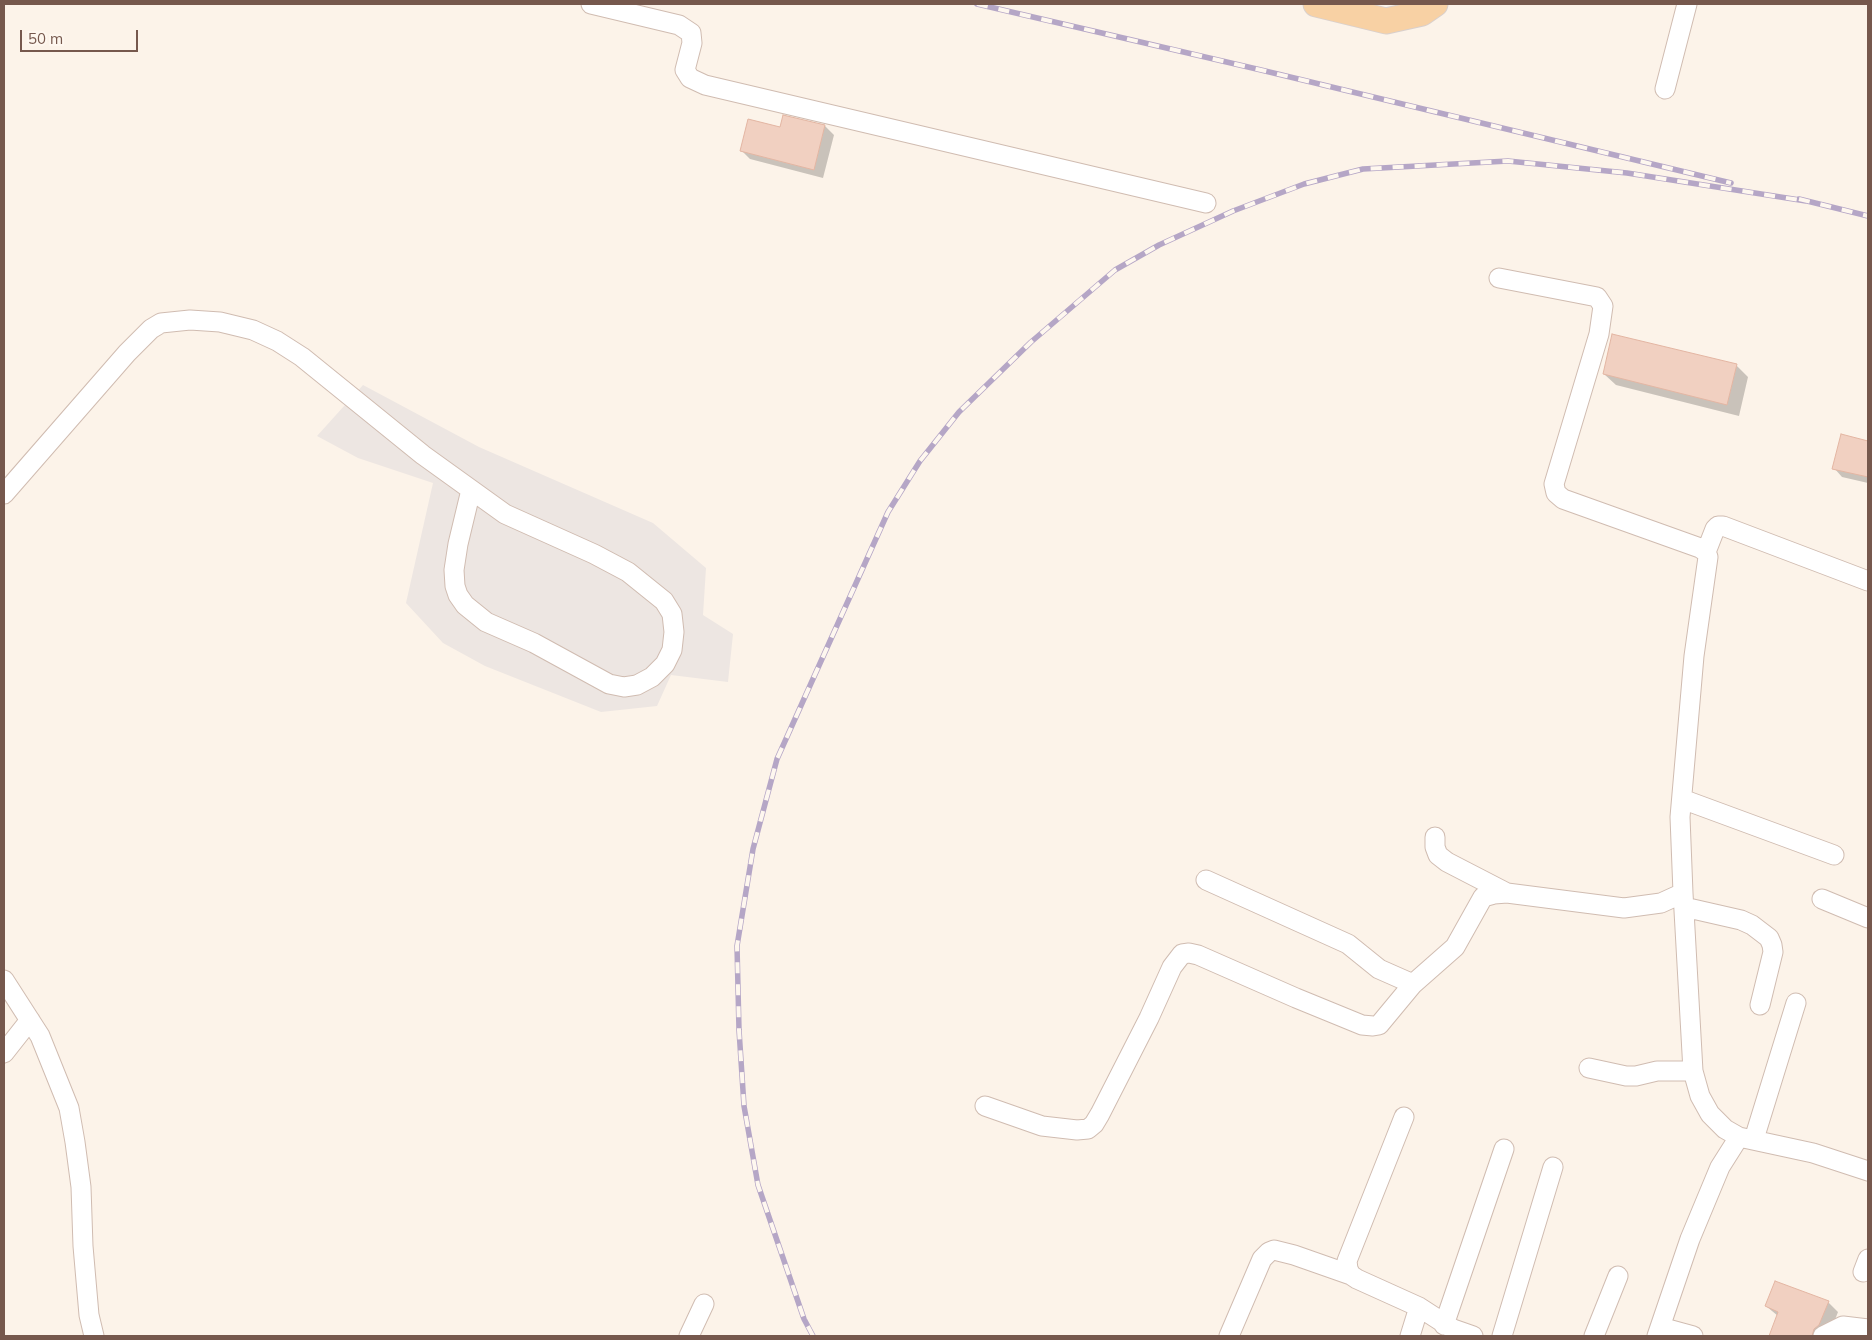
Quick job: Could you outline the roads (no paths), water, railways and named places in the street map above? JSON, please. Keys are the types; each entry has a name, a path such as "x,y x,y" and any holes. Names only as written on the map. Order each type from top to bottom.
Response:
{"main road":[{"path":"1316,4 1386,21 1422,13 1435,4"}],"street":[{"path":"591,4 679,25 691,33 692,43 685,70 690,78 705,85 1206,203"},
{"path":"1665,89 1687,4"},
{"path":"1499,278 1592,296 1597,298 1603,306 1599,334 1554,484 1556,493 1563,499 1700,548 1706,552 1708,557 1694,656 1680,817 1693,1071 1700,1096 1710,1114 1726,1129 1747,1138 1813,1153 1868,1171"},
{"path":"4,494 151,329 161,323 190,320 220,322 253,330 277,341 302,357 423,454 505,514 594,554 628,572 664,601 672,614 674,632 672,650 665,664 652,677 637,685 624,687 609,684 534,643 486,622 465,606 455,586 454,570 471,490"},
{"path":"1706,552 1714,529 1718,526 1723,526 1868,581"},
{"path":"1682,799 1834,855"},
{"path":"1435,837 1434,848 1438,855 1447,862 1507,893"},
{"path":"1206,880 1348,944 1378,969 1413,984"},
{"path":"985,1106 1042,1126 1078,1130 1088,1129 1094,1124 1100,1114 1172,968 1182,954 1198,955 1362,1025 1380,1025 1413,984 1455,948 1483,897 1494,894 1507,893 1624,908 1684,900 1741,920 1752,925 1769,938 1772,945 1773,952 1760,1005"},
{"path":"1822,899 1868,918"},
{"path":"4,980 40,1036 69,1108 76,1142 81,1187 83,1246 89,1315 94,1336"},
{"path":"1693,1336 1659,1332 1690,1239 1720,1167 1747,1138 1796,1003"},
{"path":"4,1053 30,1020"},
{"path":"1589,1068 1631,1076 1667,1070 1693,1071"},
{"path":"1350,1276 1347,1261 1404,1117"},
{"path":"1444,1325 1504,1149"},
{"path":"1502,1336 1554,1167"},
{"path":"1229,1336 1262,1259 1274,1250 1294,1255 1350,1276 1419,1307 1444,1325 1473,1336"},
{"path":"1594,1336 1618,1276"},
{"path":"688,1336 704,1304"},
{"path":"1410,1336 1419,1307"},
{"path":"1823,1336 1843,1326 1868,1329"}],"railway":[{"path":"977,4 1731,183"},
{"path":"813,1336 804,1319 758,1185 744,1106 739,1030 737,946 753,849 777,759 888,512 920,461 959,412 1031,342 1115,270 1159,245 1233,211 1304,184 1363,169 1508,161 1627,173 1806,201"},
{"path":"1799,199 1868,216"}]}
